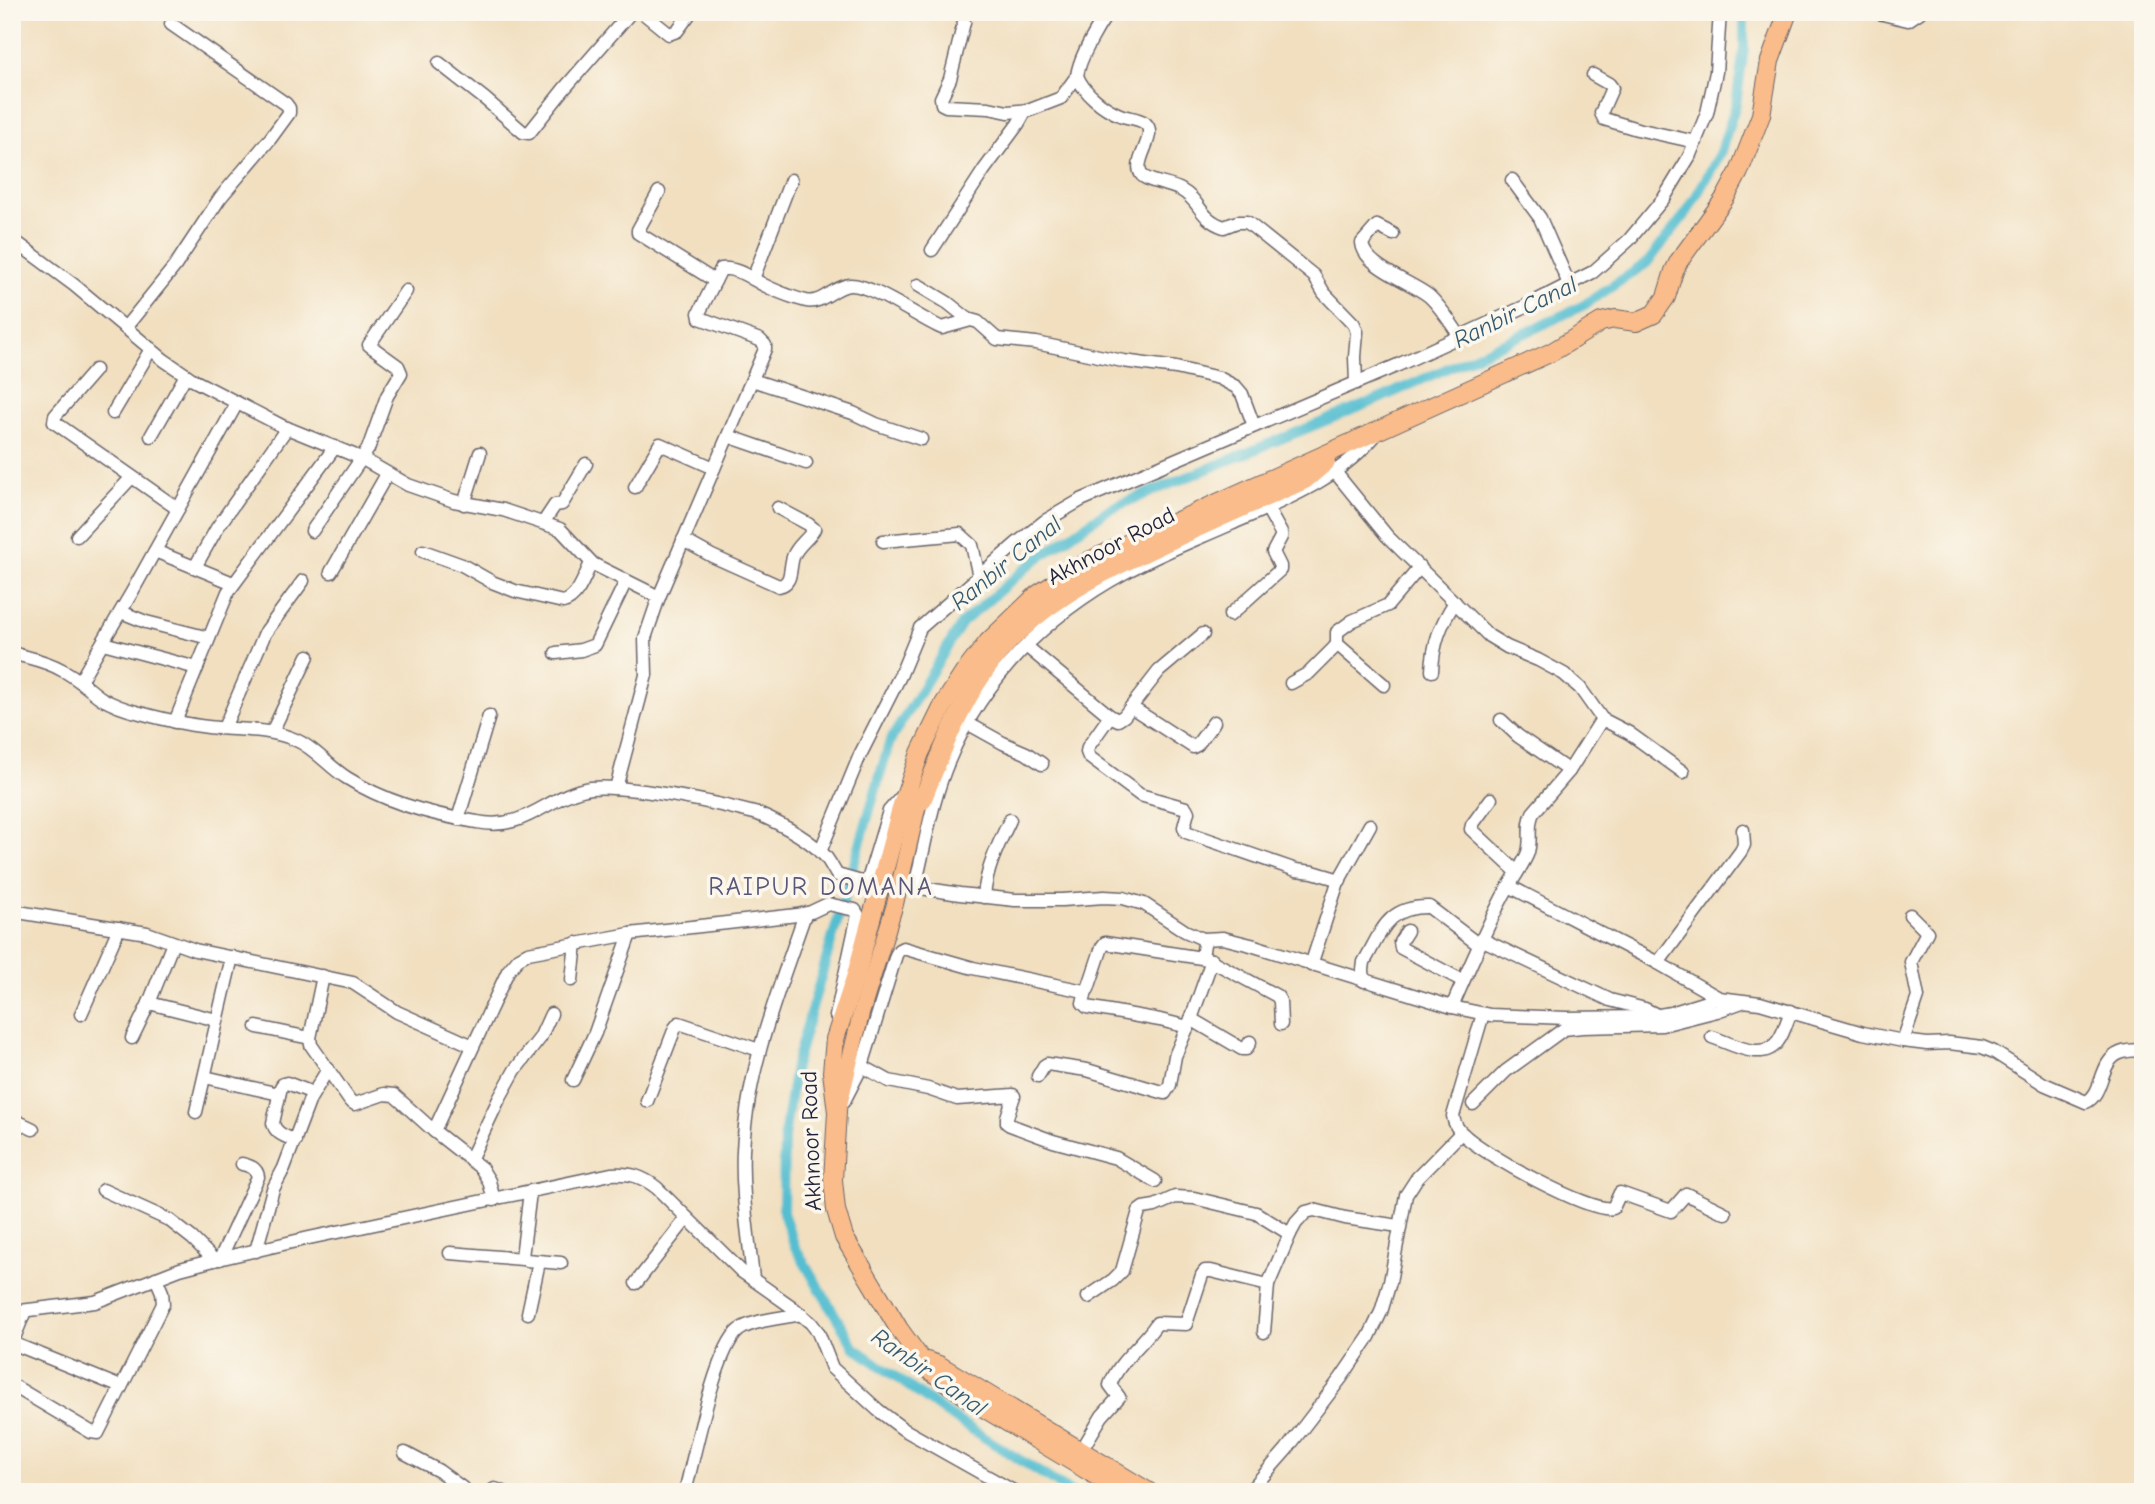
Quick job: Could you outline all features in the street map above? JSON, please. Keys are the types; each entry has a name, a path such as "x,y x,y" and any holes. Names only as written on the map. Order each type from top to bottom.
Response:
{"highway":[{"name":"Akhnoor Road","path":"1123,1492 934,1375 900,1329 844,1237 836,1210 833,1180 837,1112 832,1057 837,1030 881,884 913,796 914,768 934,720 964,673 1004,625 1070,572 1109,550 1345,447 1552,352 1601,322 1615,319 1636,322 1654,314 1666,297 1679,261 1725,198 1739,172 1762,115 1767,71 1788,12"},
{"path":"920,1359 939,1365 1149,1492"}],"main road":[{"path":"837,1112 861,1014 895,904 913,796"}],"street":[{"path":"439,63 523,132 529,134 631,12"},
{"path":"642,12 669,34 677,31 691,12"},
{"path":"964,22 950,79 941,98 942,104 1008,112 1026,110 1060,98 1077,76 1078,67 1092,38 1108,12"},
{"path":"820,852 860,755 901,674 920,628 1045,521 1082,500 1356,383 1526,306 1593,272 1629,240 1664,198 1696,142 1707,113 1716,72 1720,12"},
{"path":"1874,12 1908,20 1920,12"},
{"path":"125,328 175,266 220,198 289,113 286,104 171,24"},
{"path":"1593,75 1612,88 1601,113 1604,119 1637,130 1696,142"},
{"path":"1077,76 1087,91 1109,109 1146,124 1149,135 1140,167 1144,177 1177,187 1186,193 1205,218 1220,226 1228,226 1242,220 1247,222 1314,276 1324,293 1354,324 1357,332 1356,383"},
{"path":"932,250 1026,110"},
{"path":"753,279 792,180"},
{"path":"1511,180 1540,218 1569,284"},
{"path":"659,192 638,233 715,281"},
{"path":"1393,234 1377,226 1362,243 1363,250 1380,266 1429,296 1460,335"},
{"path":"12,239 186,375 287,428 361,458 387,474 429,493 464,504 503,510 554,526 565,533 591,563 659,597"},
{"path":"616,788 646,675 645,638 659,597 765,349 763,342 703,320 699,315 721,269 733,270 809,302 849,285 897,304 942,328 968,319"},
{"path":"918,285 968,319 978,322 997,339 1036,343 1219,378 1242,394 1254,426"},
{"path":"312,531 370,445 387,396 401,373 398,366 370,347 369,343 406,291"},
{"path":"113,413 151,349"},
{"path":"95,370 55,416 54,422 178,509"},
{"path":"151,436 186,375"},
{"path":"752,380 853,413 921,439"},
{"path":"80,681 237,403"},
{"path":"195,567 217,528 287,428"},
{"path":"1379,430 1358,454 1322,481 1125,572 1064,612 1026,646 989,688 967,723 949,760 927,833 918,886 925,890 984,897 1036,900 1123,898 1144,904 1185,931 1203,939 1223,938 1483,1014 1566,1018 1659,1015 1719,998 1744,1001 1903,1041 1927,1044 1949,1042 1982,1047 2051,1087 2085,1102 2092,1099 2112,1059 2120,1053 2143,1049"},
{"path":"728,436 806,463"},
{"path":"635,487 660,444 714,468"},
{"path":"175,722 233,583 265,544 334,447"},
{"path":"464,504 480,453"},
{"path":"543,523 554,506 562,503 586,464"},
{"path":"1335,472 1376,524 1495,640 1551,666 1575,683 1602,719 1629,733 1683,772"},
{"path":"331,572 387,474"},
{"path":"77,537 132,477"},
{"path":"684,540 734,567 779,586 783,585 789,579 796,550 814,529 778,508"},
{"path":"1230,615 1280,570 1273,552 1281,533 1267,508"},
{"path":"883,541 960,534 972,545 979,577"},
{"path":"155,551 233,583"},
{"path":"423,551 462,565 514,592 563,602 568,602 573,597 591,563"},
{"path":"1291,683 1308,673 1337,644 1337,632 1357,618 1388,605 1419,568"},
{"path":"556,653 595,645 626,580"},
{"path":"224,728 265,633 303,582"},
{"path":"1432,671 1432,650 1440,626 1455,602"},
{"path":"121,612 146,622 209,638"},
{"path":"1026,646 1118,720 1159,671 1203,634"},
{"path":"103,643 197,668"},
{"path":"1337,644 1384,685"},
{"path":"12,653 50,663 80,681 101,698 117,705 175,722 272,732 298,741 340,774 372,791 413,807 458,819 497,824 530,816 581,790 593,788 616,788 688,797 758,814 785,828 820,852 840,877 861,883 868,880 889,811 913,796"},
{"path":"272,732 308,656"},
{"path":"1131,707 1194,747 1214,722"},
{"path":"458,819 489,716"},
{"path":"1110,716 1088,747 1089,757 1140,796 1185,808 1188,812 1184,827 1186,832 1296,870 1340,880"},
{"path":"1452,1007 1480,942 1529,848 1531,816 1569,771 1602,719"},
{"path":"1501,720 1518,736 1569,771"},
{"path":"967,723 1026,753 1041,764"},
{"path":"1491,799 1471,829 1517,872"},
{"path":"984,897 985,882 992,859 1010,820"},
{"path":"1311,965 1340,880 1370,825"},
{"path":"1658,962 1741,851 1744,845 1743,830"},
{"path":"1508,886 1658,962 1719,998"},
{"path":"434,1131 508,971 519,958 528,953 629,933 806,914 831,904 856,910 858,918 837,1008 837,1030"},
{"path":"1364,981 1364,962 1389,920 1399,912 1429,907 1480,942 1610,1000 1659,1015"},
{"path":"12,911 147,933 195,950 353,983 397,1012 473,1046"},
{"path":"752,1279 743,1154 749,1094 759,1050 806,914"},
{"path":"1903,1041 1918,997 1911,960 1927,932 1910,915"},
{"path":"81,1014 119,928"},
{"path":"1407,931 1400,942 1401,948 1463,981"},
{"path":"573,1080 595,1033 629,933"},
{"path":"1038,1076 1046,1065 1061,1066 1087,1070 1165,1093 1170,1085 1173,1060 1189,1023 1207,959 1203,939"},
{"path":"132,1038 173,943"},
{"path":"572,980 576,943"},
{"path":"1250,1042 1246,1049 1242,1049 1189,1023 1083,1005 1082,1001 1102,945 1105,943 1207,959 1277,996 1280,1001 1281,1024"},
{"path":"837,1112 863,1066 896,955 903,948 973,968 1086,991"},
{"path":"196,1112 232,957"},
{"path":"323,976 310,1038 311,1045 353,1103 391,1094 485,1174 494,1200"},
{"path":"1472,1104 1506,1071 1564,1029 1662,1025 1744,1001"},
{"path":"149,1003 217,1020"},
{"path":"1712,1037 1749,1050 1768,1050 1779,1041 1791,1011"},
{"path":"470,1160 515,1070 540,1038 551,1014"},
{"path":"1483,1014 1453,1116 1461,1133 1478,1147 1513,1169 1578,1199 1608,1209 1613,1208 1620,1193 1671,1211 1686,1194 1725,1213"},
{"path":"647,1101 679,1023 759,1050"},
{"path":"257,1027 310,1038"},
{"path":"863,1066 889,1081 928,1089 951,1098 963,1100 1013,1095 1007,1117 1010,1125 1053,1141 1116,1158 1155,1181"},
{"path":"256,1251 273,1189 313,1093 328,1069"},
{"path":"205,1077 279,1094"},
{"path":"295,1141 274,1128 279,1094 283,1084 287,1083 313,1093"},
{"path":"12,1119 33,1129"},
{"path":"1249,1492 1286,1450 1369,1337 1381,1312 1390,1282 1406,1195 1461,1133"},
{"path":"217,1259 258,1177 252,1167 242,1164"},
{"path":"121,1387 12,1343 19,1311 95,1302 180,1269 309,1238 611,1174 633,1174 652,1184 726,1257 801,1314 818,1332 832,1368 878,1410 903,1429 1015,1492"},
{"path":"103,1190 169,1220 217,1259"},
{"path":"523,1259 530,1192"},
{"path":"1088,1297 1122,1271 1139,1211 1170,1198 1194,1198 1250,1211 1290,1234"},
{"path":"1264,1332 1268,1285 1296,1223 1310,1210 1399,1226"},
{"path":"636,1283 687,1218"},
{"path":"450,1253 561,1263"},
{"path":"528,1313 539,1262"},
{"path":"1081,1451 1102,1416 1119,1397 1110,1383 1122,1365 1158,1322 1186,1324 1205,1271 1268,1285"},
{"path":"12,1385 95,1434 101,1429 163,1304 162,1292 156,1278"},
{"path":"685,1492 713,1385 728,1344 734,1335 749,1325 801,1314"},
{"path":"405,1453 439,1471 468,1492"},
{"path":"490,1492 495,1489 503,1492"}],"waterway":[{"name":"Ranbir Canal","path":"1071,1492 947,1414 854,1347 795,1247 783,1213 784,1137 795,1066 890,741 962,623 1033,562 1109,509 1379,399 1517,337 1584,305 1647,263 1687,212 1720,154 1736,104 1744,49 1744,12"}],"district":[{"name":"RAIPUR DOMANA","path":"821,887"}]}
